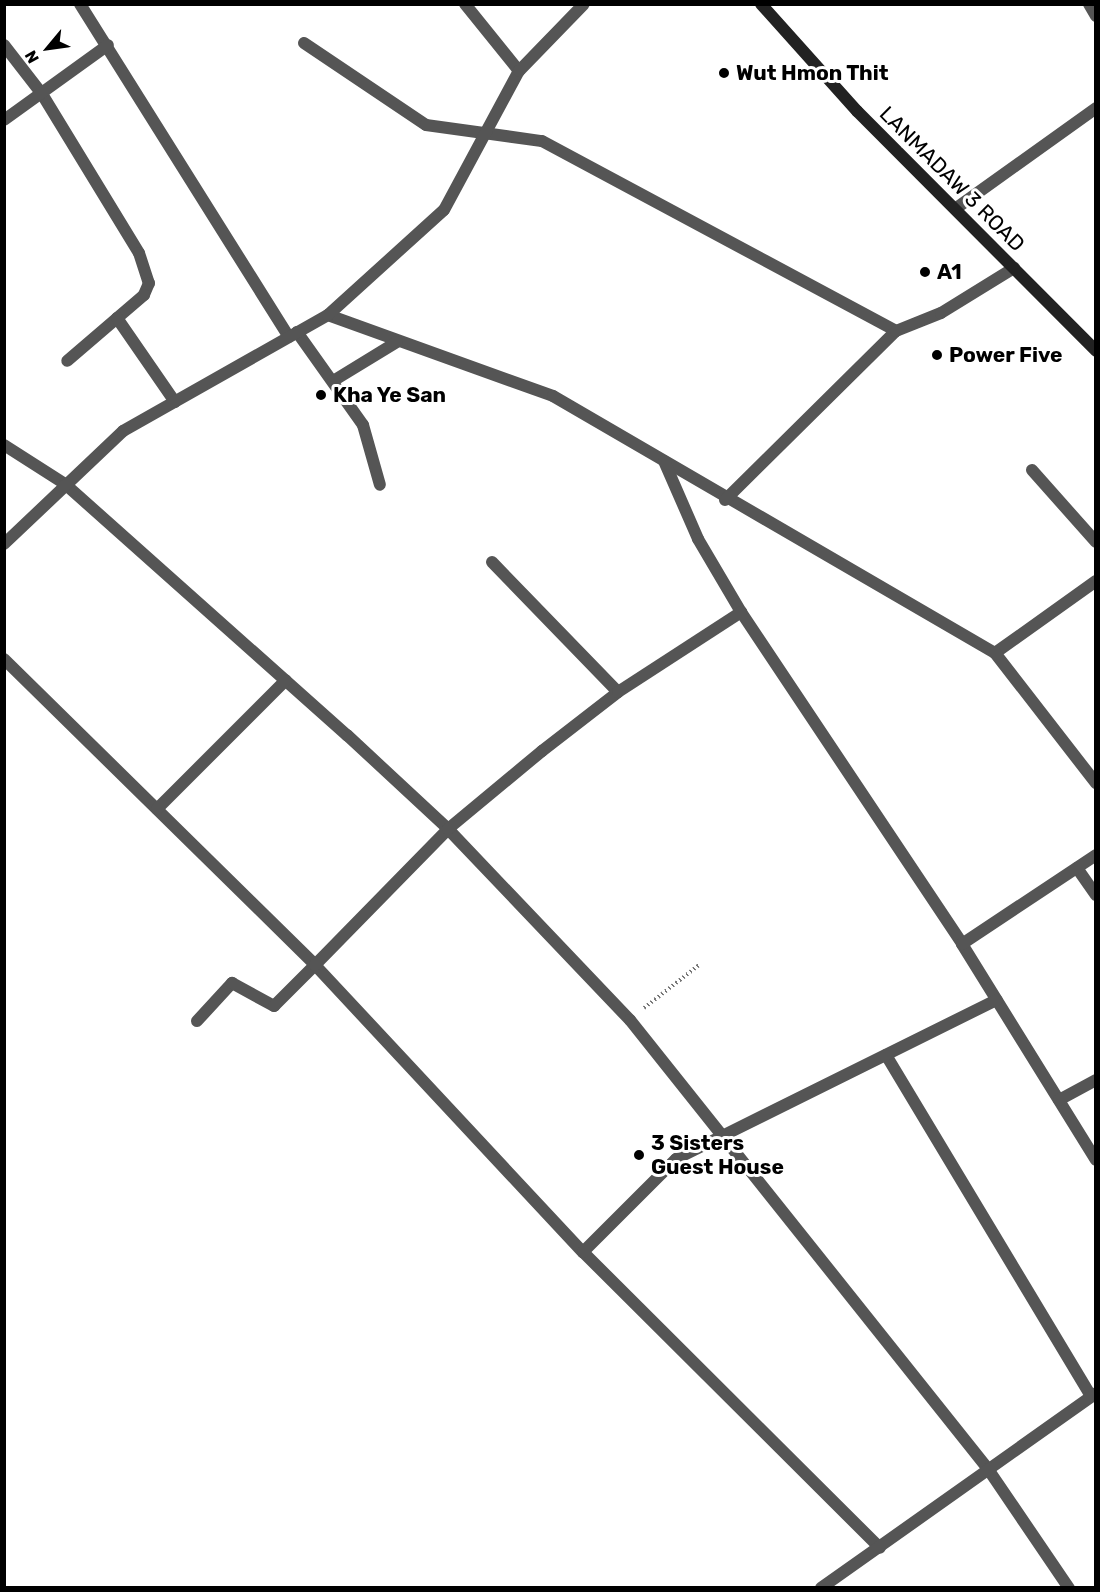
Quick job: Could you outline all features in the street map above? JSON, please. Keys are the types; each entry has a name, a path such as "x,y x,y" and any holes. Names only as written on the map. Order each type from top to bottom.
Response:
{"main road":[{"name":"LANMADAW 3 ROAD","path":"761,4 955,209 1095,351"}],"street":[{"path":"80,4 293,334 333,381 363,425 380,485"},
{"path":"465,4 519,71"},
{"path":"4,544 123,431 328,315 444,210 488,134 519,71 584,4"},
{"path":"1089,4 1095,16"},
{"path":"304,43 426,125 542,141 896,331"},
{"path":"4,45 42,94 139,253 149,284 144,295 67,361"},
{"path":"4,120 108,45"},
{"path":"955,209 1095,108"},
{"path":"725,500 896,331 941,314 1014,268"},
{"path":"328,315 397,342 553,396 663,459 725,500 994,653 1095,783"},
{"path":"117,318 175,402"},
{"path":"333,381 397,342"},
{"path":"4,446 65,484 286,680 448,829 630,1020 988,1469 1069,1587"},
{"path":"663,459 698,539 741,612 962,944 1095,1160"},
{"path":"1032,470 1065,501 1095,542"},
{"path":"492,562 618,692"},
{"path":"994,653 1095,580"},
{"path":"197,1021 232,983 274,1006 448,829 618,692 741,612"},
{"path":"4,659 315,964 583,1252 880,1548"},
{"path":"156,809 286,680"},
{"path":"962,944 1095,855"},
{"path":"1077,868 1095,895"},
{"path":"583,1252 676,1159 720,1133 997,1000"},
{"path":"821,1587 880,1548 1093,1395 886,1055"},
{"path":"1059,1100 1095,1080"}],"path":[{"path":"630,1020 699,965"}],"place":[{"name":"Wut Hmon Thit","path":"724,73"},
{"name":"A1","path":"925,272"},
{"name":"Power Five","path":"937,355"},
{"name":"Kha Ye San","path":"321,395"},
{"name":"3 Sisters Guest House","path":"639,1155"}]}
